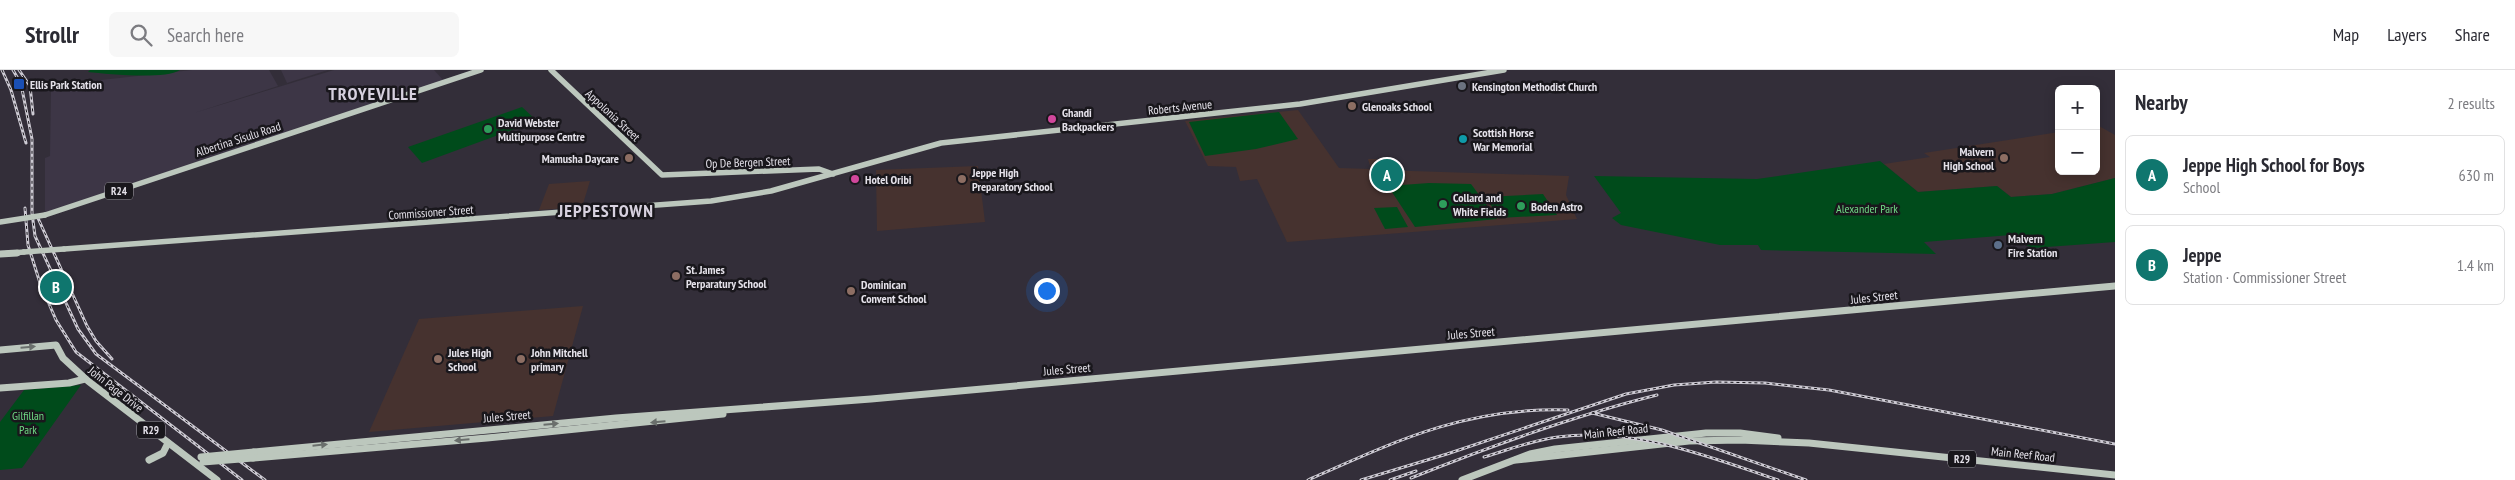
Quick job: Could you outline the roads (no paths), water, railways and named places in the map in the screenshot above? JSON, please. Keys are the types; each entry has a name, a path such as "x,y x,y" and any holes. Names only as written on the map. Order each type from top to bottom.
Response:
{"main road":[{"name":"Albertina Sisulu Road","path":"0,222 45,215 481,70"},
{"name":"Appolonia Street","path":"551,70 662,175"},
{"name":"Roberts Avenue","path":"860,167 947,142 1300,104 1504,70"},
{"name":"Commissioner Street","path":"0,254 700,202 763,193 860,167"},
{"name":"Op De Bergen Street","path":"662,175 819,169 827,170 833,174"},
{"name":"Jules Street","path":"190,460 254,455 294,448 490,429 828,403 2115,286"},
{"name":"John Page Drive","path":"0,350 56,345 63,358 85,379 217,480"},
{"path":"53,384 67,379 77,372"},
{"path":"0,388 53,384 85,379"},
{"name":"Jules Street","path":"254,455 290,456 680,420 828,403"},
{"path":"487,438 490,429"},
{"name":"Main Reef Road","path":"1462,480 1530,454 1555,449 1706,433 1734,433 1809,443 2115,475"},
{"path":"422,444 426,435"},
{"path":"1667,437 1673,443"},
{"name":"Main Reef Road","path":"1516,460 1727,439 1809,443"},
{"path":"149,460 163,453 168,443"},
{"path":"290,456 294,448"}],"railway":[{"path":"2,70 11,90 26,143"},
{"path":"13,70 21,84 32,139 32,213 35,236 78,329 96,354 265,480"},
{"path":"19,70 30,86 33,114"},
{"path":"25,208 28,245 40,283 56,320 76,352 242,480"},
{"path":"37,216 87,326 96,341 112,359"},
{"path":"1361,480 1447,454 1626,394 1674,385 1716,382 1765,383 1829,390 2115,444"},
{"path":"1411,478 1532,432 1594,412 1657,395"},
{"path":"1308,480 1403,439 1465,420 1497,414 1568,410"},
{"path":"1592,413 1662,430 1806,480"},
{"path":"1484,457 1549,438 1586,435 1614,436 1642,440 1697,453 1778,480"},
{"path":"1390,480 1416,471"}],"place":[{"name":"Ellis Park Station","path":"19,84"},
{"name":"Kensington Methodist Church","path":"1462,86"},
{"name":"Glenoaks School","path":"1352,106"},
{"name":"Ghandi Backpackers","path":"1052,119"},
{"name":"David Webster Multipurpose Centre","path":"488,129"},
{"name":"Scottish Horse War Memorial","path":"1463,139"},
{"name":"Mamusha Daycare","path":"629,158"},
{"name":"Malvern High School","path":"2004,158"},
{"name":"Jeppe High School for Boys","path":"1387,175"},
{"name":"Hotel Oribi","path":"855,179"},
{"name":"Jeppe High Preparatory School","path":"962,179"},
{"name":"Collard and White Fields","path":"1443,204"},
{"name":"Boden Astro","path":"1521,206"},
{"name":"Malvern Fire Station","path":"1998,245"},
{"name":"St. James Perparatury School","path":"676,276"},
{"name":"Jeppe","path":"56,287"},
{"name":"Dominican Convent School","path":"851,291"},
{"name":"Jules High School","path":"438,359"},
{"name":"John Mitchell primary","path":"521,359"}],"district":[{"name":"TROYEVILLE","path":"373,93"},
{"name":"JEPPESTOWN","path":"606,210"}],"park label":[{"name":"Alexander Park","path":"1867,208"},
{"name":"Gilfillan Park","path":"28,422"}]}
